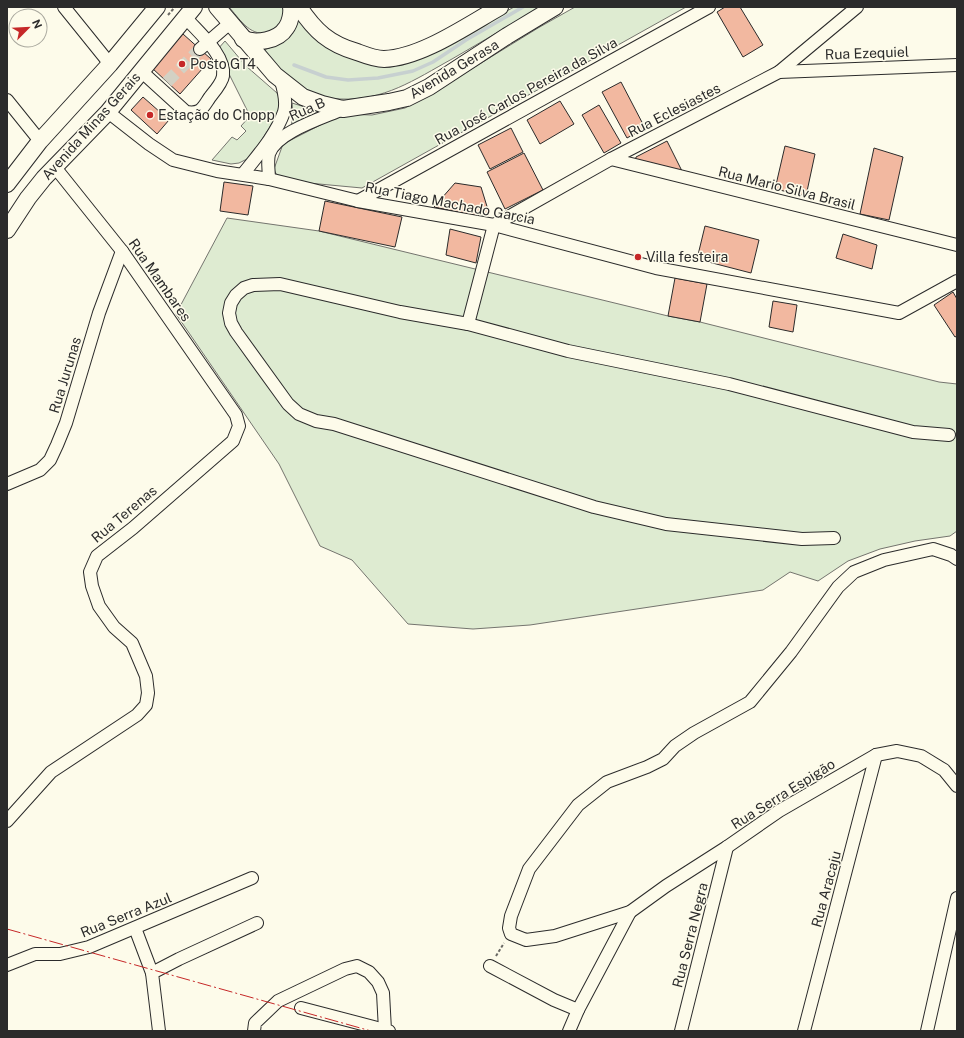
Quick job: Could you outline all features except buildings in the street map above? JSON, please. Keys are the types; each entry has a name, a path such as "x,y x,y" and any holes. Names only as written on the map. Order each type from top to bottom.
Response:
{"main road":[{"name":"Avenida Minas Gerais","path":"7,184 40,141 110,64 157,7"},
{"name":"Avenida Gerasa","path":"217,7 274,75 281,81 303,97 322,104 343,109 407,98 429,87 507,36 556,7"},
{"path":"243,39 251,42 265,41 282,33 287,28 291,7"},
{"path":"299,7 311,24 329,40 347,49 382,59 396,57 428,46 500,7"},
{"name":"Avenida Minas Gerais","path":"7,230 28,198 54,166 108,112 190,13"}],"street":[{"path":"64,7 110,64"},
{"name":"Rua José Carlos Pereira da Silva","path":"358,201 709,7"},
{"name":"Rua Eclesiastes","path":"494,225 610,159 779,72 857,7"},
{"path":"141,72 164,85 186,112 194,113 201,111 223,78 222,66 217,53 204,46 190,13"},
{"path":"204,46 230,23"},
{"path":"944,65 957,54"},
{"name":"Rua Ezequiel","path":"779,72 957,65"},
{"name":"Rua B","path":"243,174 262,150 284,111 285,95 281,81"},
{"path":"7,100 40,141"},
{"name":"Rua B","path":"269,179 269,153 278,140 290,132 343,109"},
{"name":"Rua Tiago Machado Garcia","path":"108,112 149,144 173,160 217,171 269,179 358,201 494,225 656,268 899,313 957,281"},
{"name":"Rua Mario Silva Brasil","path":"610,159 957,245"},
{"name":"Rua Mambares","path":"54,166 122,251 236,415"},
{"path":"468,324 494,225"},
{"name":"Rua Jurunas","path":"7,484 40,470 50,460 70,410 99,313 122,251"},
{"path":"834,538 802,539 659,522 594,507 334,424 316,422 299,414 288,404 236,332 231,323 231,303 236,295 244,288 253,285 280,284 400,312 468,324 568,351 729,384 912,432 949,435"},
{"name":"Rua Terenas","path":"7,821 50,772 137,715 146,705 148,693 146,676 141,662 132,642 114,627 99,606 92,586 90,572 97,556 133,528 233,441 239,426 236,415"},
{"path":"630,912 555,936 526,940 511,934 509,928 510,916 529,869 578,805 607,782 647,768 663,759 675,746 694,733 750,702 791,652 838,587 854,572 884,560 933,549 951,555 957,559"},
{"name":"Rua Serra Espigão","path":"630,912 666,886 727,847 779,811 876,755 897,751 921,756 944,770 957,786"},
{"name":"Rua Aracaju","path":"804,1031 876,755"},
{"name":"Rua Serra Negra","path":"681,1031 727,847"},
{"name":"Rua Serra Azul","path":"7,966 35,954 60,954 89,947 252,878"},
{"path":"927,1031 957,898"},
{"path":"569,1031 578,1010 630,912"},
{"path":"152,973 257,923"},
{"path":"135,928 152,973 159,1031"},
{"path":"254,1031 256,1023 278,1001 345,969 358,966 369,972 378,982 383,993 387,1030 301,1008"},
{"path":"490,966 554,1000 578,1010"}],"path":[{"path":"490,966 511,934"}],"green space":[{"path":"229,7 286,7 281,26 267,33 261,33 255,32 245,25"},
{"path":"514,7 541,7 463,53 398,88 371,97 340,99 319,96 294,87 285,80 261,51 280,44 296,17 320,42 333,51 357,59 448,44"},
{"path":"575,7 686,7 362,188 287,181 276,173 274,169 283,144 342,114 372,115 405,108"},
{"path":"225,41 246,66 277,93 280,99 279,112 253,154 239,163 231,164 212,160 232,137 237,140 246,131 241,126 250,116 217,50"},
{"path":"292,103 318,111 291,129 293,113"},
{"path":"227,218 319,231 668,316 700,322 939,382 957,384 957,531 950,536 915,541 880,549 848,561 818,581 790,572 763,590 530,625 473,629 408,624 352,560 320,546 279,464 176,314"}],"waterway":[{"path":"294,65 326,77 348,80 378,78 413,71 433,62 466,40 523,7"}],"tunnel":[{"path":"167,82 200,49"}],"power":[{"path":"7,929 371,1031"}],"place":[{"name":"Posto GT4","path":"182,64"},
{"name":"Estação do Chopp","path":"150,115"},
{"name":"Villa festeira","path":"638,257"}]}
